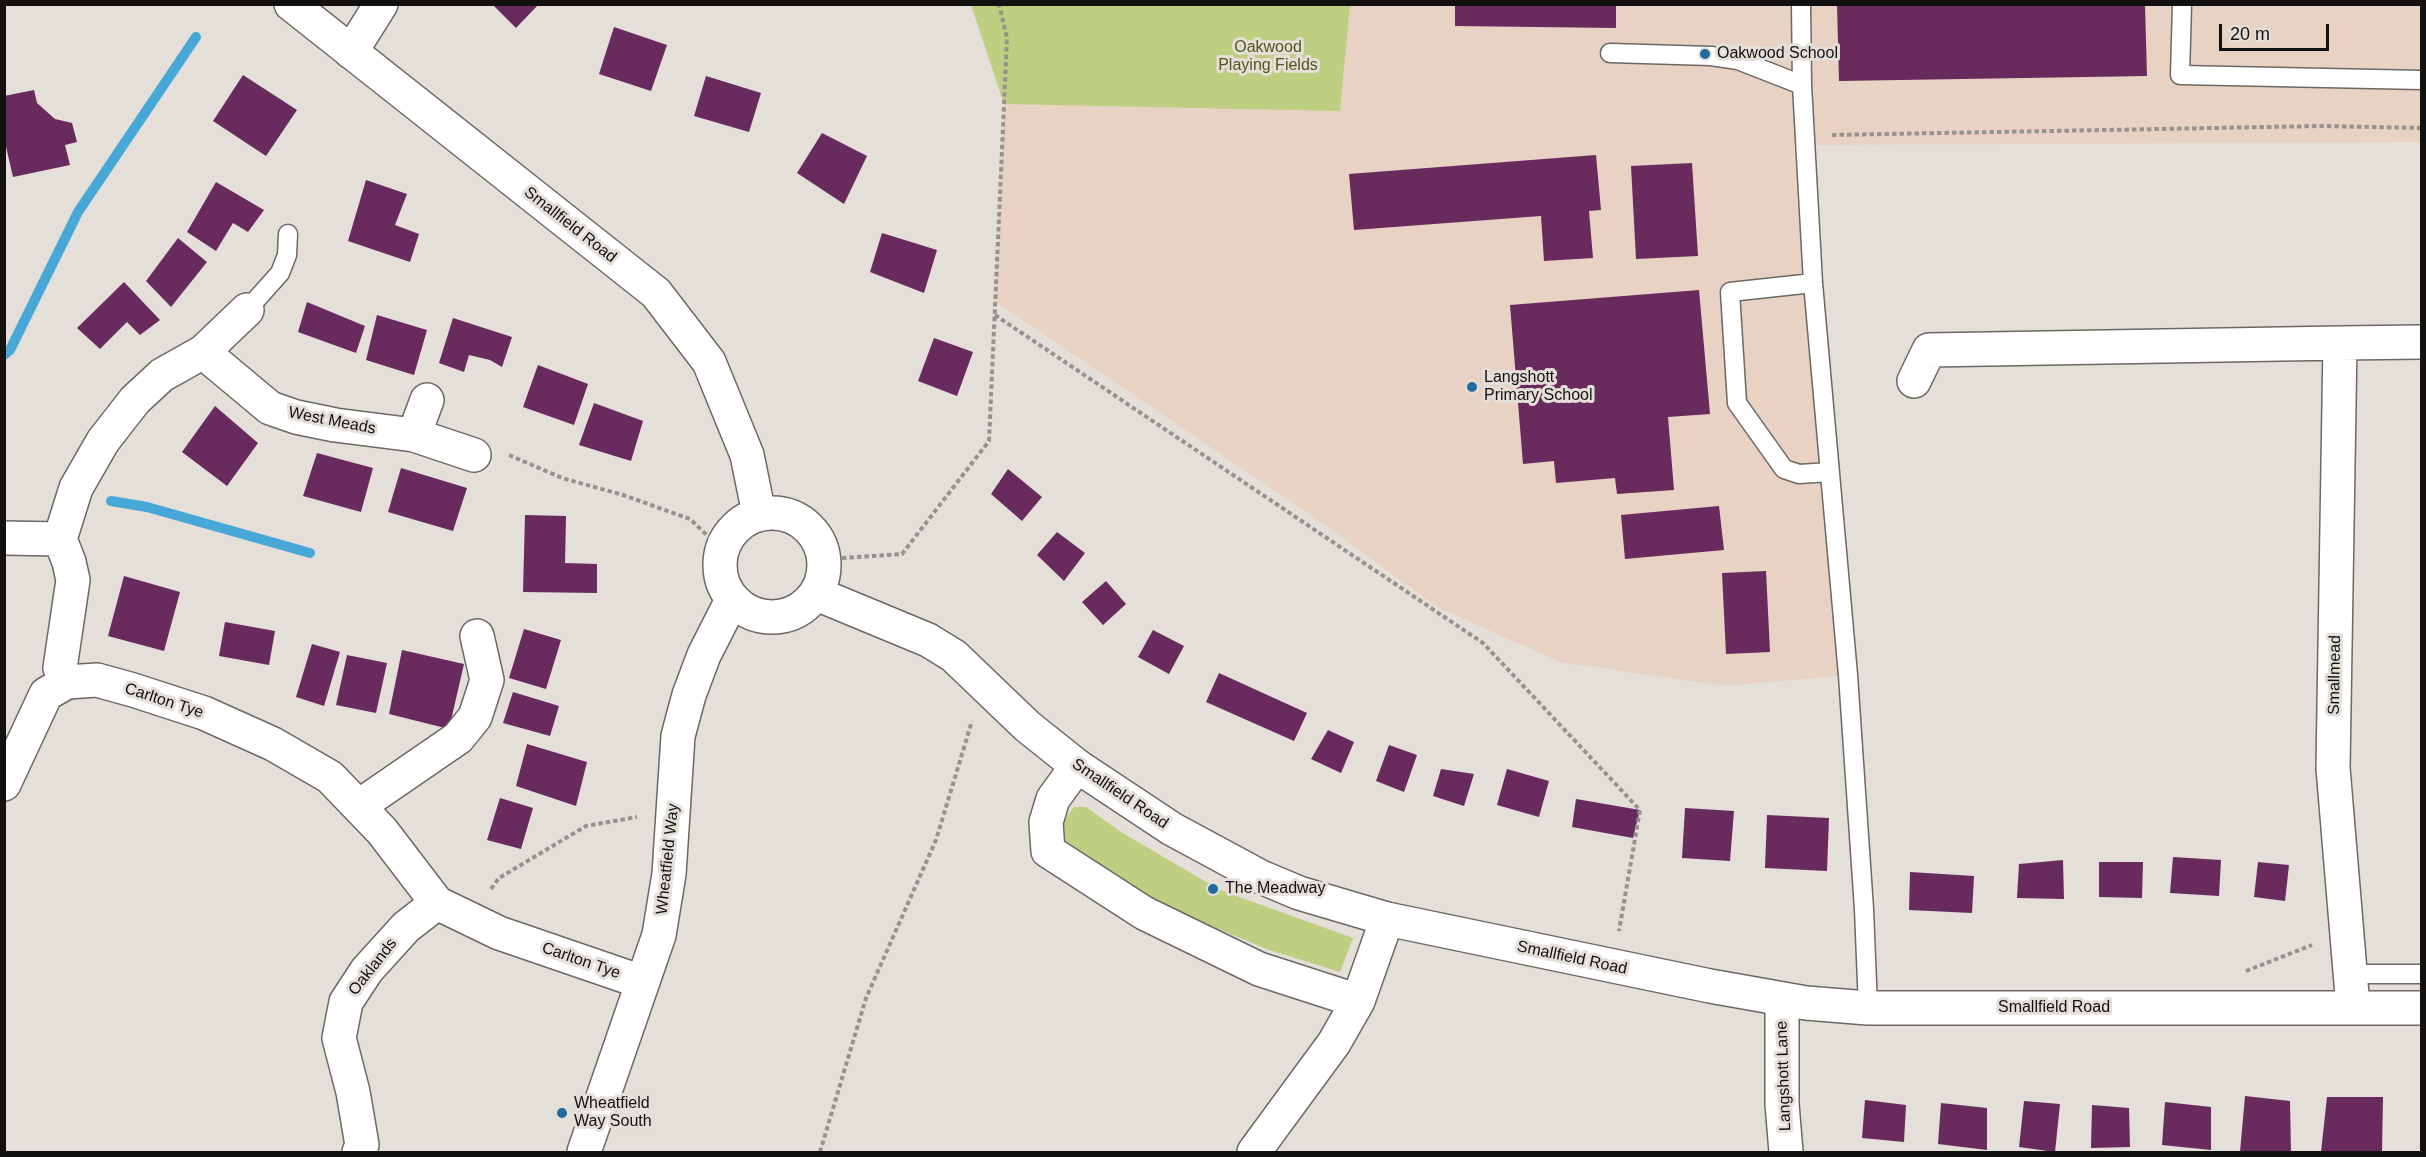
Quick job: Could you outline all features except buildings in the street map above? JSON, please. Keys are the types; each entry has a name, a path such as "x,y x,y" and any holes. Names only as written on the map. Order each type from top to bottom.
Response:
{"street":[{"name":"Smallfield Road","path":"291,4 656,293 709,362 747,455 759,514"},
{"path":"351,52 381,4"},
{"path":"4,784 46,694 67,682 60,668 73,580 60,539 76,488 103,441 135,400 162,375 203,351 247,310"},
{"path":"1914,381 1929,350 2421,342"},
{"name":"Smallmead","path":"2340,343 2333,768 2353,1007"},
{"name":"West Meads","path":"203,351 270,408 296,417 335,425 414,435 474,455"},
{"path":"414,435 427,400"},
{"path":"777,513 794,518 809,528 819,542 825,559 824,577 817,594 803,608 786,616 766,618 747,612 732,600 723,586 719,570 721,554 726,540 746,519 759,514 777,513"},
{"path":"4,538 60,539"},
{"name":"Smallfield Road","path":"817,594 928,640 954,656 1027,726 1077,766 1172,829 1261,877 1299,893 1387,919 1782,1000 1868,1008 2421,1008"},
{"name":"Wheatfield Way","path":"584,1152 659,935 669,874 678,736 689,695 709,645 732,600"},
{"path":"358,806 458,738 475,717 487,680 477,636"},
{"name":"Carlton Tye","path":"67,682 97,680 204,713 273,744 330,777 382,831 437,903 499,933 642,982"},
{"path":"1077,766 1053,799 1046,822 1048,851 1144,913 1259,969 1358,1001"},
{"name":"Oaklands","path":"359,1152 362,1145 353,1092 339,1038 346,1002 367,970 406,927 437,903"},
{"path":"1254,1152 1334,1043 1358,1001 1387,919"},
{"name":"Langshott Lane","path":"1782,1000 1782,1104 1786,1152"}],"lane":[{"path":"1801,4 1804,135 1813,283 1848,675 1864,909 1868,1008"},
{"path":"2182,4 2180,75 2421,80"},
{"path":"1610,53 1711,56 1738,60 1802,85"},
{"path":"247,310 280,273 287,255 288,234"},
{"path":"1813,283 1730,292 1737,403 1784,469 1799,474 1830,472"},
{"path":"2350,974 2421,974"}],"path":[{"path":"825,559 902,554 989,441 1007,38 999,4"},
{"path":"1804,135 2322,126 2421,128"},
{"path":"995,315 1483,643 1640,810 1613,967"},
{"path":"474,455 480,443 562,478 623,495 690,519 711,539 721,554"},
{"path":"820,1152 866,998 936,840 973,718 978,678"},
{"path":"468,918 499,878 586,826 673,810"}],"shaded area":[{"name":"Langshott Primary School","path":"971,5 2421,5 2421,142 1794,145 1813,283 1848,675 1726,686 1560,662 1437,607 1321,522 995,301 1004,104"}],"green space":[{"name":"Oakwood Playing Fields","path":"971,5 1350,5 1340,111 1004,104"},
{"path":"1074,807 1086,807 1121,832 1220,890 1353,938 1340,972 1269,950 1195,919 1125,883 1064,845 1061,824"}],"waterway":[{"path":"4,355 10,350 78,212 196,37"},
{"path":"111,501 147,507 310,553"}],"place":[{"name":"Oakwood School","path":"1705,54"},
{"name":"Langshott Primary School","path":"1472,387"},
{"name":"The Meadway","path":"1213,889"},
{"name":"Wheatfield Way South","path":"562,1113"}]}
